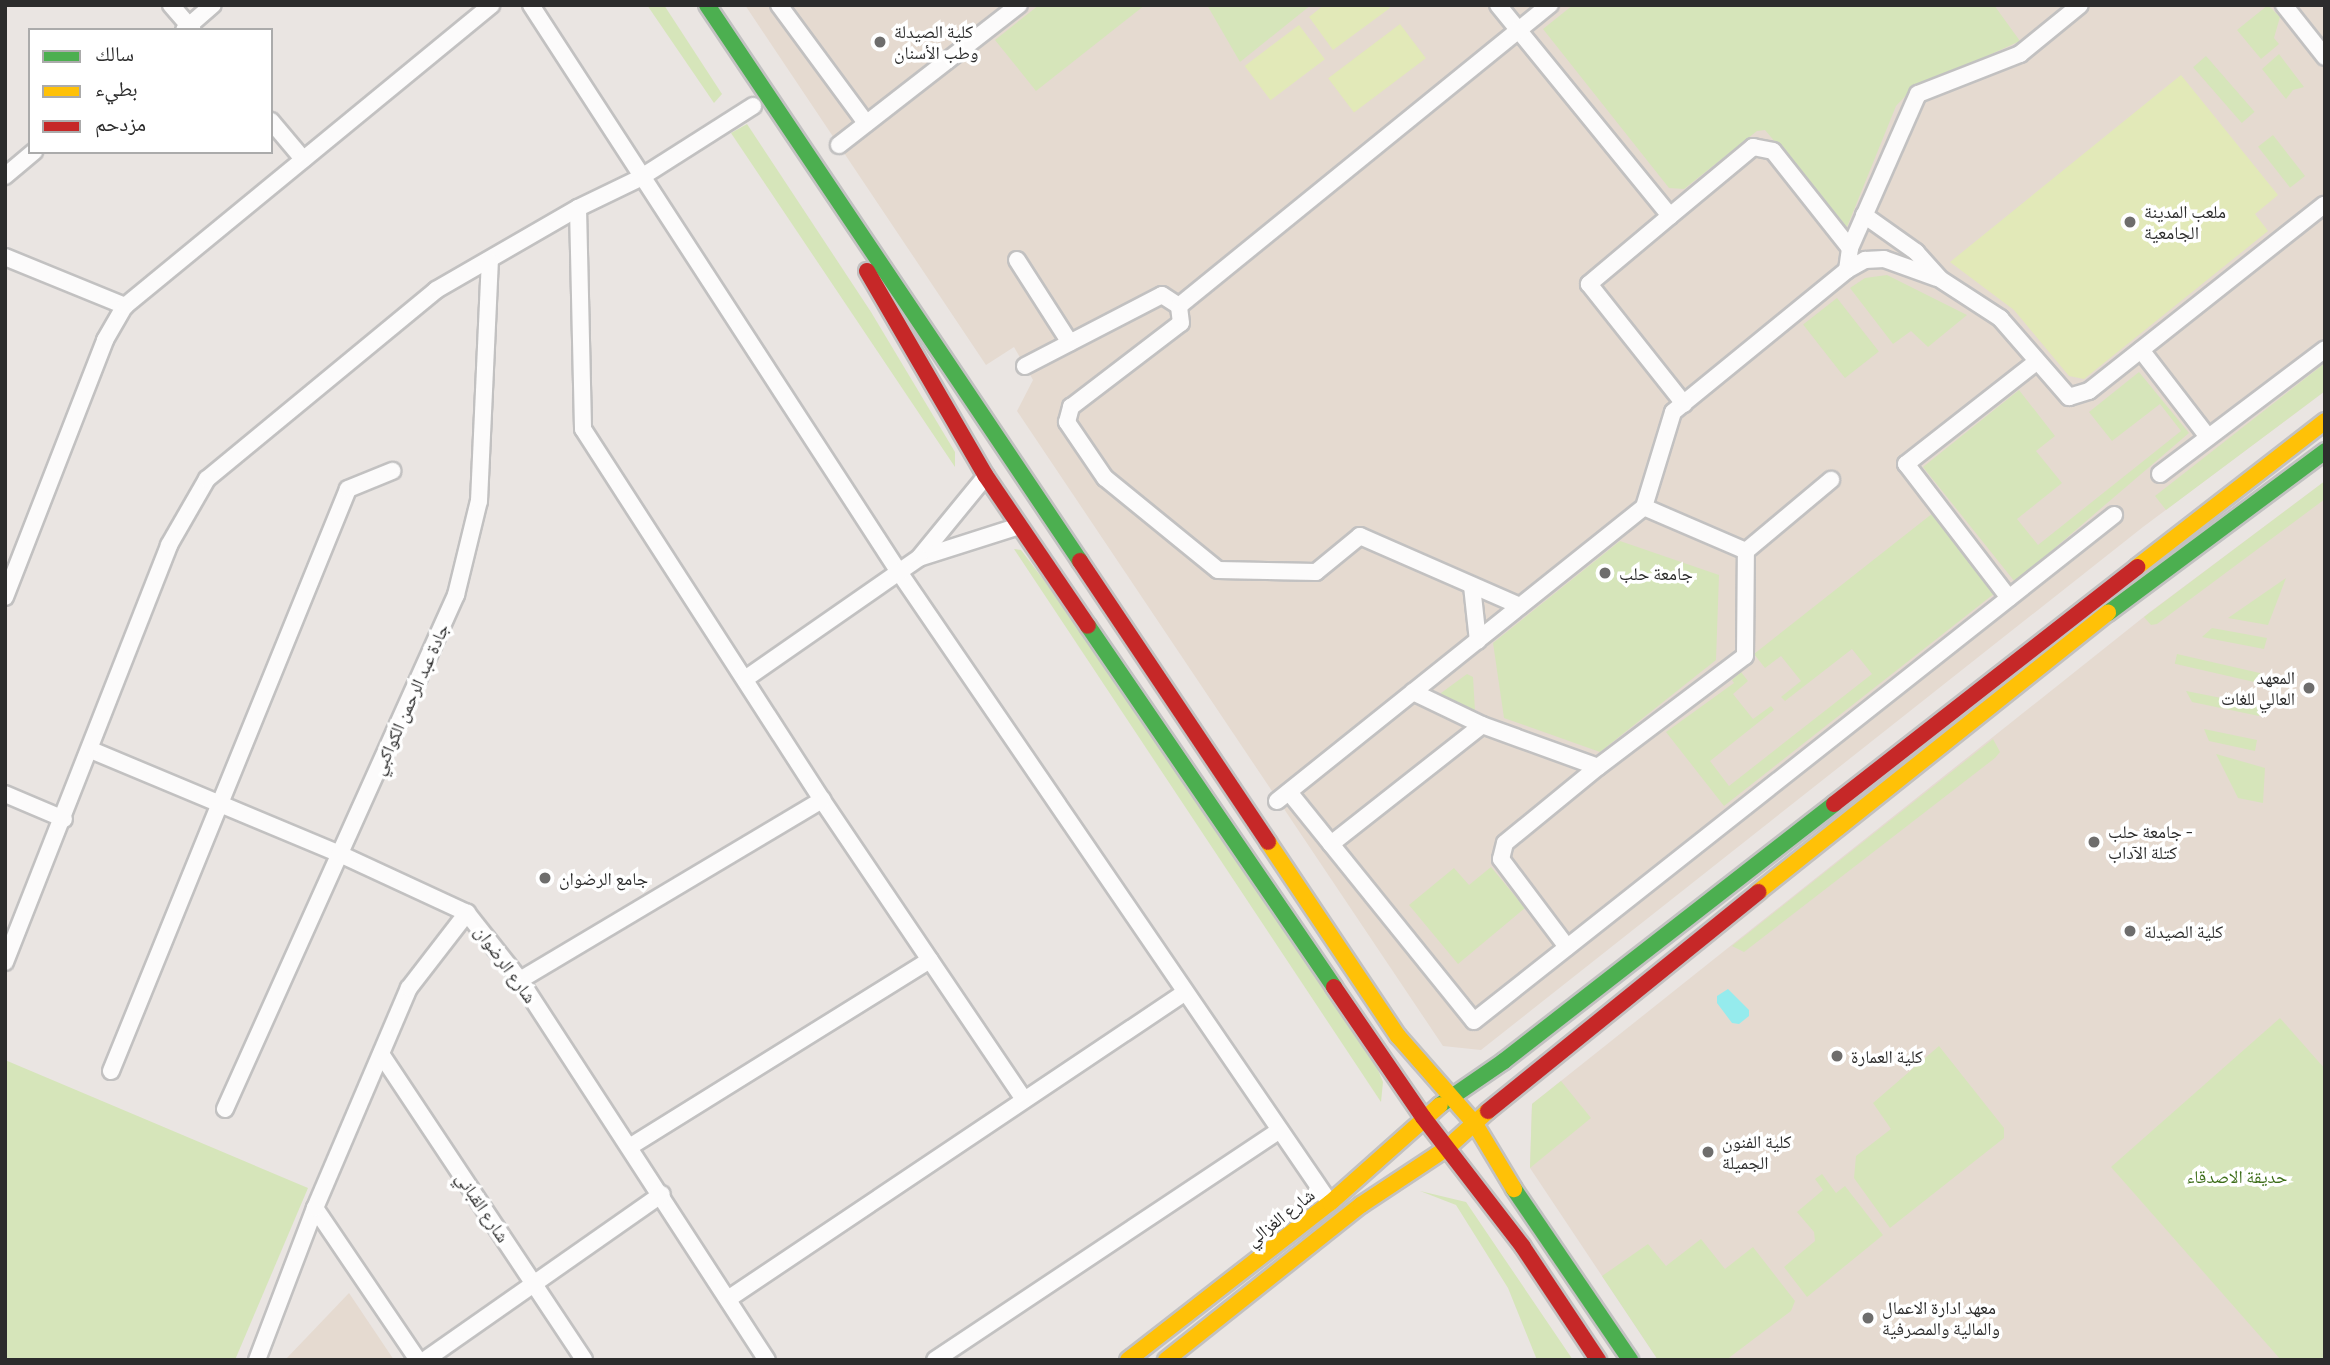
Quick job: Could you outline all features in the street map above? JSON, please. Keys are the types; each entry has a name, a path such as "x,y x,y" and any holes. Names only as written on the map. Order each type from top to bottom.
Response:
{"main road":[{"path":"688,5 760,117 869,273 986,476 1019,526 1423,1117 1523,1247 1598,1360"},
{"path":"707,5 1398,1036 1475,1124 1507,1179 1630,1360"},
{"name":"شارع الغزالي","path":"1128,1360 1330,1203 1423,1117 1504,1061 2325,421"},
{"path":"1166,1360 1361,1205 1447,1148 1520,1081 2119,605 2325,451"}],"street":[{"path":"171,5 189,28 214,5"},
{"path":"5,597 105,340 125,306 491,5"},
{"path":"531,5 640,178 899,572 1184,993 1330,1203"},
{"path":"779,5 866,123"},
{"path":"839,145 1019,5"},
{"path":"1498,5 1670,216"},
{"path":"1179,306 1550,5"},
{"path":"1847,270 1850,248 1918,94 2020,54 2080,5"},
{"path":"2284,5 2325,57"},
{"path":"5,962 64,819 169,545 207,479 436,290 490,262 578,208 760,117"},
{"path":"273,123 303,159"},
{"path":"1684,404 1588,284 1753,147 1773,151 1850,248"},
{"path":"5,176 32,154"},
{"path":"2114,515 1474,1021 1331,844 1283,796 1644,507 1673,412 1847,270 1865,260 1884,260 1940,279 2000,317 2036,362 2069,397 2089,391 2324,205"},
{"path":"578,208 583,429 822,800 1024,1099"},
{"path":"1864,215 1916,252 1940,279"},
{"path":"5,257 125,306"},
{"path":"1017,260 1070,343"},
{"name":"جادة عبد الرحمن الكواكبي","path":"225,1109 456,595 479,501 490,262"},
{"path":"1025,366 1162,295 1179,306"},
{"path":"1179,306 1181,323 1071,407 1067,422 1105,478 1218,570 1315,572 1360,536 1520,607"},
{"path":"2141,349 2208,437"},
{"path":"2160,474 2325,349"},
{"path":"2009,598 1906,464 2036,362"},
{"path":"111,1071 218,802 348,489 392,471"},
{"path":"745,680 919,558 986,476"},
{"path":"1567,947 1501,859 1505,843 1598,766 1745,656 1746,551 1831,480"},
{"path":"1644,507 1746,551"},
{"path":"919,558 1019,526"},
{"path":"1472,586 1478,640"},
{"path":"1413,692 1482,725 1598,766"},
{"path":"1331,844 1482,725"},
{"name":"شارع الرضوان","path":"91,750 340,854 467,913 520,980 631,1146 767,1360"},
{"path":"5,794 64,819"},
{"path":"520,980 822,800"},
{"path":"257,1360 315,1208 409,988 467,913"},
{"path":"631,1146 930,960"},
{"path":"728,1299 1184,993"},
{"name":"شارع القباني","path":"381,1054 584,1360"},
{"path":"935,1360 1279,1131"},
{"path":"425,1360 662,1194"},
{"path":"315,1208 418,1360"}],"shaded area":[{"name":"جامعة حلب","path":"745,5 2320,5 2325,11 2325,391 2143,527 1481,1050 1443,1046 1017,411 1033,380 1014,347 986,365"},
{"name":"جامعة حلب - كتلة الآداب","path":"2325,481 2325,1360 1658,1360 1530,1168 1532,1104 2150,612"},
{"path":"349,1293 394,1360 285,1360"}],"green space":[{"path":"647,5 664,5 722,94 714,103"},
{"path":"1039,5 1145,5 1036,91 995,40"},
{"path":"1207,5 1311,5 1240,62"},
{"path":"1324,5 1387,5 1390,8 1333,50 1309,17"},
{"path":"1573,5 1994,5 2020,41 1910,91 1896,106 1847,227 1765,130 1757,131 1684,189 1669,188 1543,29"},
{"path":"2268,5 2280,17 2274,38 2279,44 2261,59 2237,30"},
{"path":"1400,24 1426,58 1354,113 1328,78"},
{"path":"1299,25 1325,59 1271,100 1245,66"},
{"path":"2279,54 2304,87 2293,90 2286,99 2262,69"},
{"path":"2206,56 2255,112 2242,123 2193,67"},
{"name":"ملعب المدينة الجامعية","path":"2181,75 2278,195 2255,214 2268,231 2084,379 2069,376 2014,310 1950,262"},
{"path":"747,124 871,312 955,452 955,467 731,133"},
{"path":"2273,135 2305,176 2290,188 2258,147"},
{"path":"1887,275 1967,315 1928,347 1911,331 1893,344 1850,288 1865,278"},
{"path":"1837,298 1879,352 1845,378 1803,324"},
{"path":"2325,363 2325,391 2166,510 2155,496"},
{"path":"2139,372 2189,433 2015,582 1923,467 2019,390 2055,436 2036,451 2062,483 2017,519 2038,545 2181,431 2160,404 2112,441 2089,412"},
{"path":"2325,481 2325,499 2157,624 2151,625 2144,617"},
{"path":"1933,513 1995,593 1724,806 1666,732 1734,683 1732,680 1741,672 1748,681 1733,694 1753,719 1771,706 1774,710 1710,761 1729,786 1872,674 1852,649 1785,701 1781,697 1801,681 1781,656 1765,668 1754,654"},
{"path":"1620,541 1719,575 1716,660 1600,752 1504,718 1493,643"},
{"path":"1014,549 1021,550 1125,687 1373,1058 1383,1082 1381,1102"},
{"path":"2286,578 2268,625 2228,618"},
{"path":"2212,628 2267,638 2264,649 2202,637"},
{"path":"2177,654 2261,673 2259,683 2175,664"},
{"path":"1467,674 1473,677 1475,711 1442,699 1441,693"},
{"path":"2186,691 2262,706 2259,716 2192,702"},
{"path":"2204,729 2257,740 2255,751 2209,741"},
{"path":"1993,739 2000,752 1995,758 1744,952 1732,946"},
{"path":"2216,754 2265,768 2263,803 2238,798"},
{"path":"1491,867 1525,908 1458,964 1409,905 1454,868 1469,885"},
{"name":"حديقة الاصدقاء","path":"2280,1018 2325,1069 2325,1360 2281,1360 2111,1167"},
{"path":"1939,1046 2004,1128 2004,1138 1890,1228 1854,1178 1856,1156 1891,1129 1873,1103"},
{"path":"5,1060 308,1188 235,1360 5,1360"},
{"path":"1561,1081 1591,1118 1530,1168 1532,1104"},
{"path":"1822,1174 1836,1193 1845,1186 1883,1235 1807,1297 1784,1267 1815,1241 1814,1232 1797,1212 1823,1190 1815,1179"},
{"path":"1420,1191 1466,1202 1573,1360 1537,1360 1508,1288 1456,1205"},
{"path":"1701,1239 1725,1269 1753,1247 1795,1301 1791,1311 1726,1360 1658,1360 1602,1276 1648,1244 1666,1266"}],"water":[{"path":"1728,989 1749,1010 1749,1016 1739,1024 1732,1023 1717,1003 1717,996"}],"traffic: fast":[{"path":"707,5 1080,561"},
{"path":"2108,613 2325,451"},
{"path":"1088,626 1334,987"},
{"path":"1440,1105 1504,1061 1834,804"},
{"path":"1514,1189 1630,1360"}],"traffic: slow":[{"path":"2137,567 2325,421"},
{"path":"1758,892 2108,613"},
{"path":"1268,842 1398,1036 1475,1124 1514,1189"},
{"path":"1128,1360 1330,1203 1440,1105"},
{"path":"1166,1360 1361,1205 1447,1148 1488,1111"}],"traffic: jam":[{"path":"867,271 986,476 1088,626"},
{"path":"1080,561 1268,842"},
{"path":"1834,804 2137,567"},
{"path":"1488,1111 1758,892"},
{"path":"1334,987 1423,1117 1523,1247 1598,1360"}],"place":[{"name":"كلية الصيدلة وطب الأسنان","path":"880,42"},
{"name":"ملعب المدينة الجامعية","path":"2130,222"},
{"name":"جامعة حلب","path":"1605,573"},
{"name":"المعهد العالي للغات","path":"2309,688"},
{"name":"جامعة حلب - كتلة الآداب","path":"2094,842"},
{"name":"جامع الرضوان","path":"545,878"},
{"name":"كلية الصيدلة","path":"2130,931"},
{"name":"كلية العمارة","path":"1837,1056"},
{"name":"كلية الفنون الجميلة","path":"1708,1152"},
{"name":"معهد ادارة الاعمال والمالية والمصرفية","path":"1868,1318"}]}
